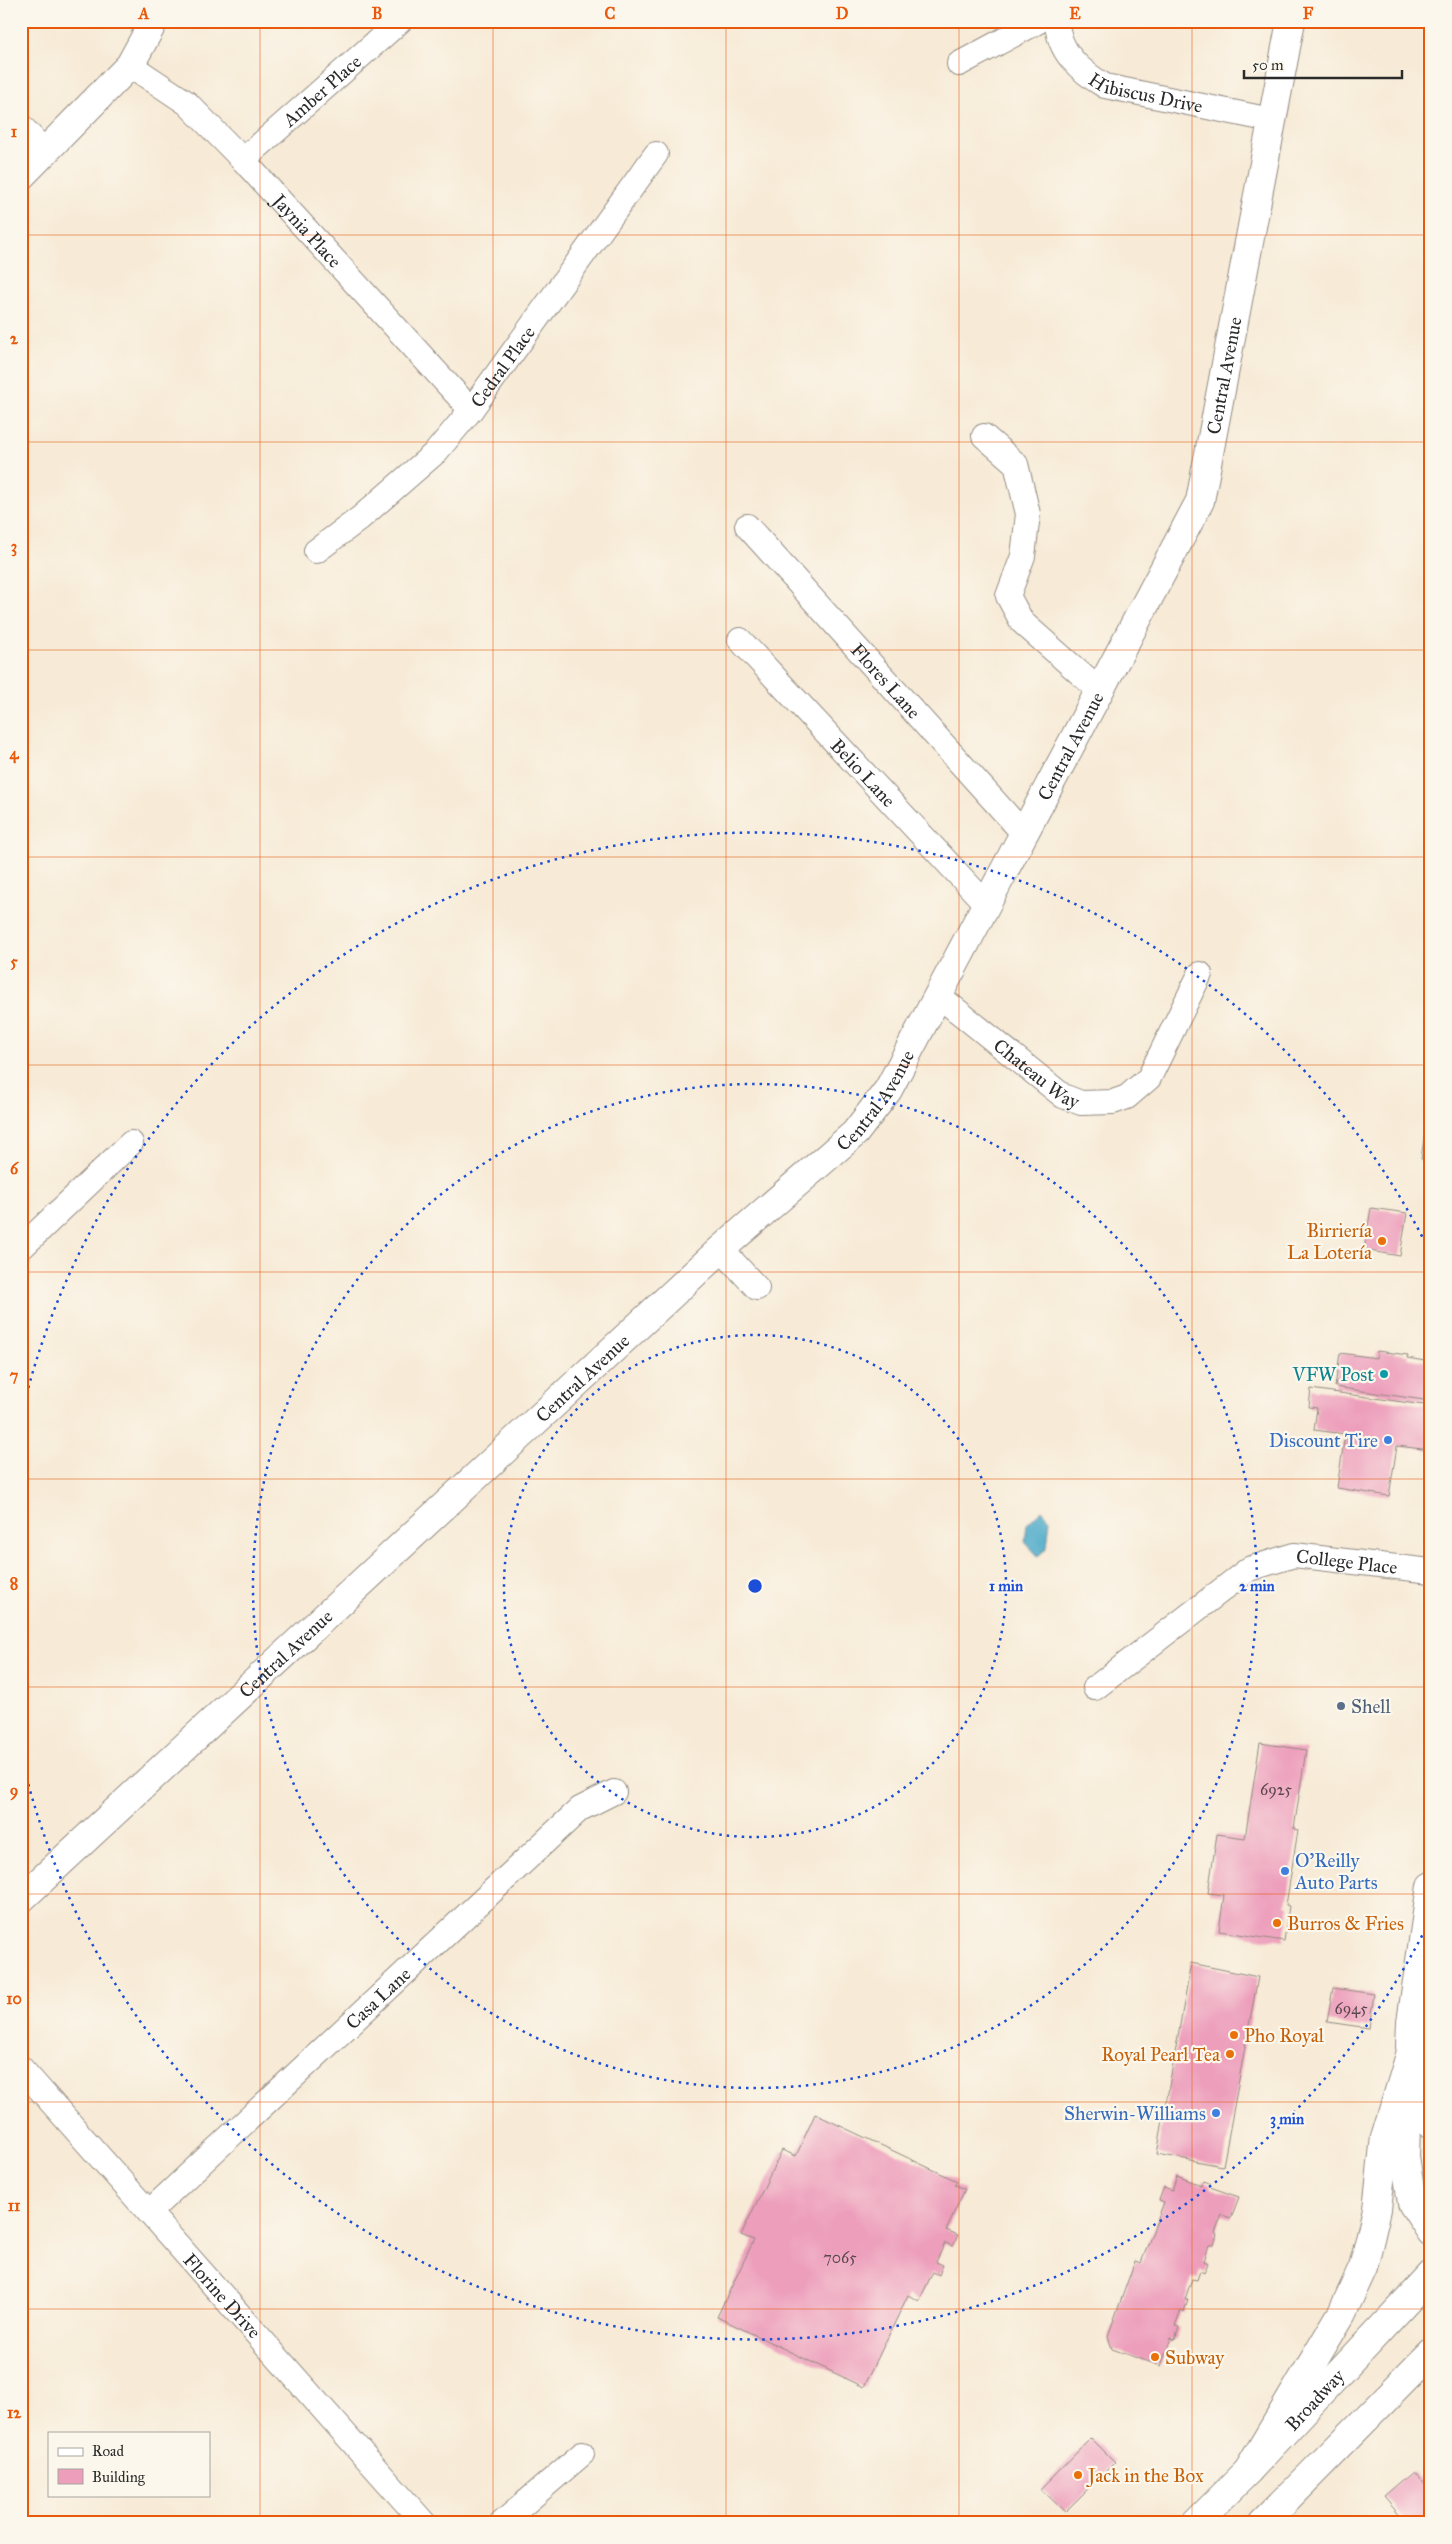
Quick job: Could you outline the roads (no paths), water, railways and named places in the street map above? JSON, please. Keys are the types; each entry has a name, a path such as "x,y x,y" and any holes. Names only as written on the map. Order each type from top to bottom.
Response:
{"main road":[{"path":"21,176 46,153 130,65 154,21"},
{"name":"Central Avenue","path":"21,1899 721,1249 855,1133 888,1090 1200,501 1291,21"},
{"path":"1431,1886 1411,2022 1420,2059 1431,2125"},
{"path":"1420,2059 1404,2156 1412,2202 1431,2232"},
{"path":"1248,2471 1342,2313 1363,2268 1376,2209 1385,2137 1420,2059"},
{"name":"Broadway","path":"1196,2523 1248,2471 1431,2275"},
{"path":"1263,2523 1431,2353"}],"street":[{"name":"Amber Place","path":"244,160 400,21"},
{"path":"958,64 1039,21"},
{"name":"Hibiscus Drive","path":"1057,21 1058,34 1068,55 1084,73 1105,86 1271,120"},
{"name":"Jaynia Place","path":"130,65 187,103 244,160 471,410"},
{"path":"21,126 46,153"},
{"name":"Cedral Place","path":"316,552 359,519 436,452 471,410 656,154"},
{"path":"984,436 1016,464 1028,514 1023,556 1008,596 1022,622 1100,691"},
{"name":"Flores Lane","path":"747,526 1024,834"},
{"name":"Belio Lane","path":"740,640 986,904"},
{"name":"Chateau Way","path":"939,996 1063,1096 1081,1103 1113,1102 1127,1097 1149,1078 1200,974"},
{"path":"21,1248 131,1143"},
{"path":"721,1249 757,1288"},
{"name":"College Place","path":"1095,1688 1249,1569 1294,1555 1431,1571"},
{"name":"Casa Lane","path":"150,2211 580,1809 614,1792"},
{"name":"Florine Drive","path":"21,2068 150,2211 424,2523"},
{"path":"502,2523 582,2454"}],"water":[{"path":"1042,1510 1050,1519 1047,1548 1038,1556 1025,1542 1027,1524"}],"place":[{"name":"Birriería La Lotería","path":"1382,1241"},
{"name":"VFW Post","path":"1384,1374"},
{"name":"Discount Tire","path":"1388,1440"},
{"name":"Shell","path":"1341,1706"},
{"name":"O'Reilly Auto Parts","path":"1285,1871"},
{"name":"Burros & Fries","path":"1277,1923"},
{"name":"Pho Royal","path":"1234,2035"},
{"name":"Royal Pearl Tea","path":"1230,2054"},
{"name":"Sherwin-Williams","path":"1216,2113"},
{"name":"Subway","path":"1155,2357"},
{"name":"Jack in the Box","path":"1078,2475"}]}
